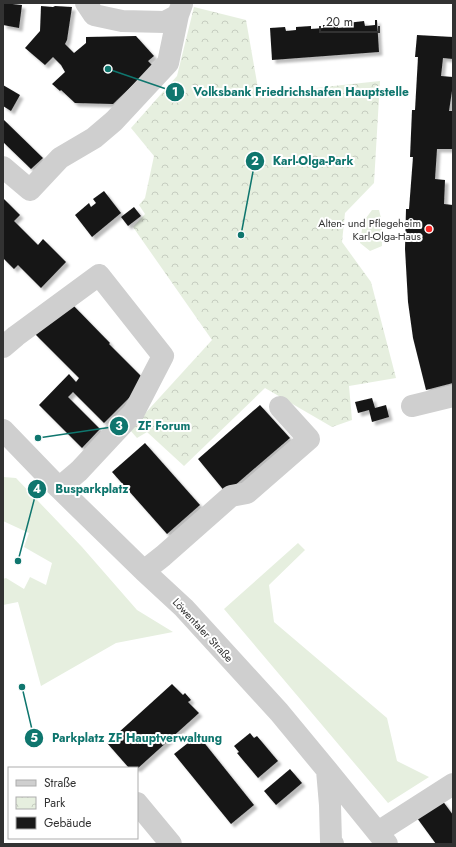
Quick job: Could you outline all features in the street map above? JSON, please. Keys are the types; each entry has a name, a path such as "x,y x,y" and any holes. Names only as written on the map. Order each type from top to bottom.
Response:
{"street":[{"path":"86,3 94,15 122,21 165,22 180,9"},
{"path":"3,167 30,190 60,158 94,138 114,121 168,63 180,9"},
{"path":"3,347 99,275 163,356 134,412 79,470 59,488"},
{"path":"412,406 453,396"},
{"path":"144,571 231,496 247,493 309,439 280,407"},
{"name":"Löwentaler Straße","path":"7,441 59,488 184,608 279,712 383,838"},
{"path":"327,770 331,842 333,844"},
{"path":"383,838 453,784"},
{"path":"138,804 171,844"}],"green space":[{"path":"194,7 246,20 259,94 380,81 374,183 345,213 342,242 371,282 396,378 349,386 352,420 332,427 265,388 184,466 147,432 137,438 130,430 212,340 133,227 145,214 139,205 145,198 154,156 131,128 177,76"},
{"path":"372,210 379,210 382,222 382,246 370,251 360,243 363,222"},
{"path":"3,477 16,478 82,547 137,610 173,632 116,643 41,686 18,602 3,605 3,579 6,578 24,589 30,577 46,585 52,563 24,547 29,533 3,521"},
{"path":"298,543 305,550 269,585 274,622 387,718 397,761 429,777 388,803 224,609"}],"building":[{"path":"3,3 22,5 19,28 3,25"},
{"path":"41,6 72,7 67,40 65,44 74,53 86,43 86,37 136,36 154,56 148,61 154,67 113,104 75,103 52,84 65,72 61,65 53,57 45,65 25,48 40,31"},
{"path":"375,20 377,20 379,52 272,60 270,28 285,27 286,31 296,30 296,27 311,26 311,29 323,28 323,25 338,25 338,28 347,27 347,23 364,21 365,26 375,25"},
{"name":"Alten- und Pflegeheim Karl-Olga-Haus","path":"417,35 453,37 453,59 443,58 441,76 453,77 453,91 449,111 453,111 453,149 437,149 435,179 445,180 444,204 453,205 453,383 426,390 413,338 408,302 405,249 406,209 409,209 413,157 410,157 412,110 415,110 418,57 415,57"},
{"path":"3,85 20,95 11,111 3,106"},
{"path":"3,119 43,158 31,169 3,142"},
{"path":"104,191 121,213 92,237 75,215 89,203 91,207 96,203 93,199"},
{"path":"3,198 20,215 14,221 38,245 43,239 66,262 41,288 18,265 14,269 3,258"},
{"path":"134,207 141,216 128,226 121,217"},
{"path":"69,301 146,381 104,423 73,392 68,397 100,429 82,448 39,405 69,374 76,382 79,378 35,334"},
{"path":"372,398 375,408 386,405 389,417 372,422 369,410 358,413 355,402"},
{"path":"260,405 290,438 226,493 198,459"},
{"path":"145,443 200,505 167,534 112,472"},
{"path":"172,684 183,695 185,693 191,700 188,702 199,713 138,768 128,767 107,743"},
{"path":"250,733 254,738 257,736 278,761 258,778 237,753 239,752 234,746"},
{"path":"198,735 254,805 231,824 174,754"},
{"path":"290,769 302,783 276,805 264,791"},
{"path":"442,800 453,815 453,844 436,844 417,818"}],"place":[{"name":"Volksbank Friedrichshafen Hauptstelle","path":"108,69"},
{"name":"Alten- und Pflegeheim Karl-Olga-Haus","path":"429,229"},
{"name":"Karl-Olga-Park","path":"241,235"},
{"name":"ZF Forum","path":"38,438"},
{"name":"Busparkplatz","path":"18,561"},
{"name":"Parkplatz ZF Hauptverwaltung","path":"22,687"}]}
